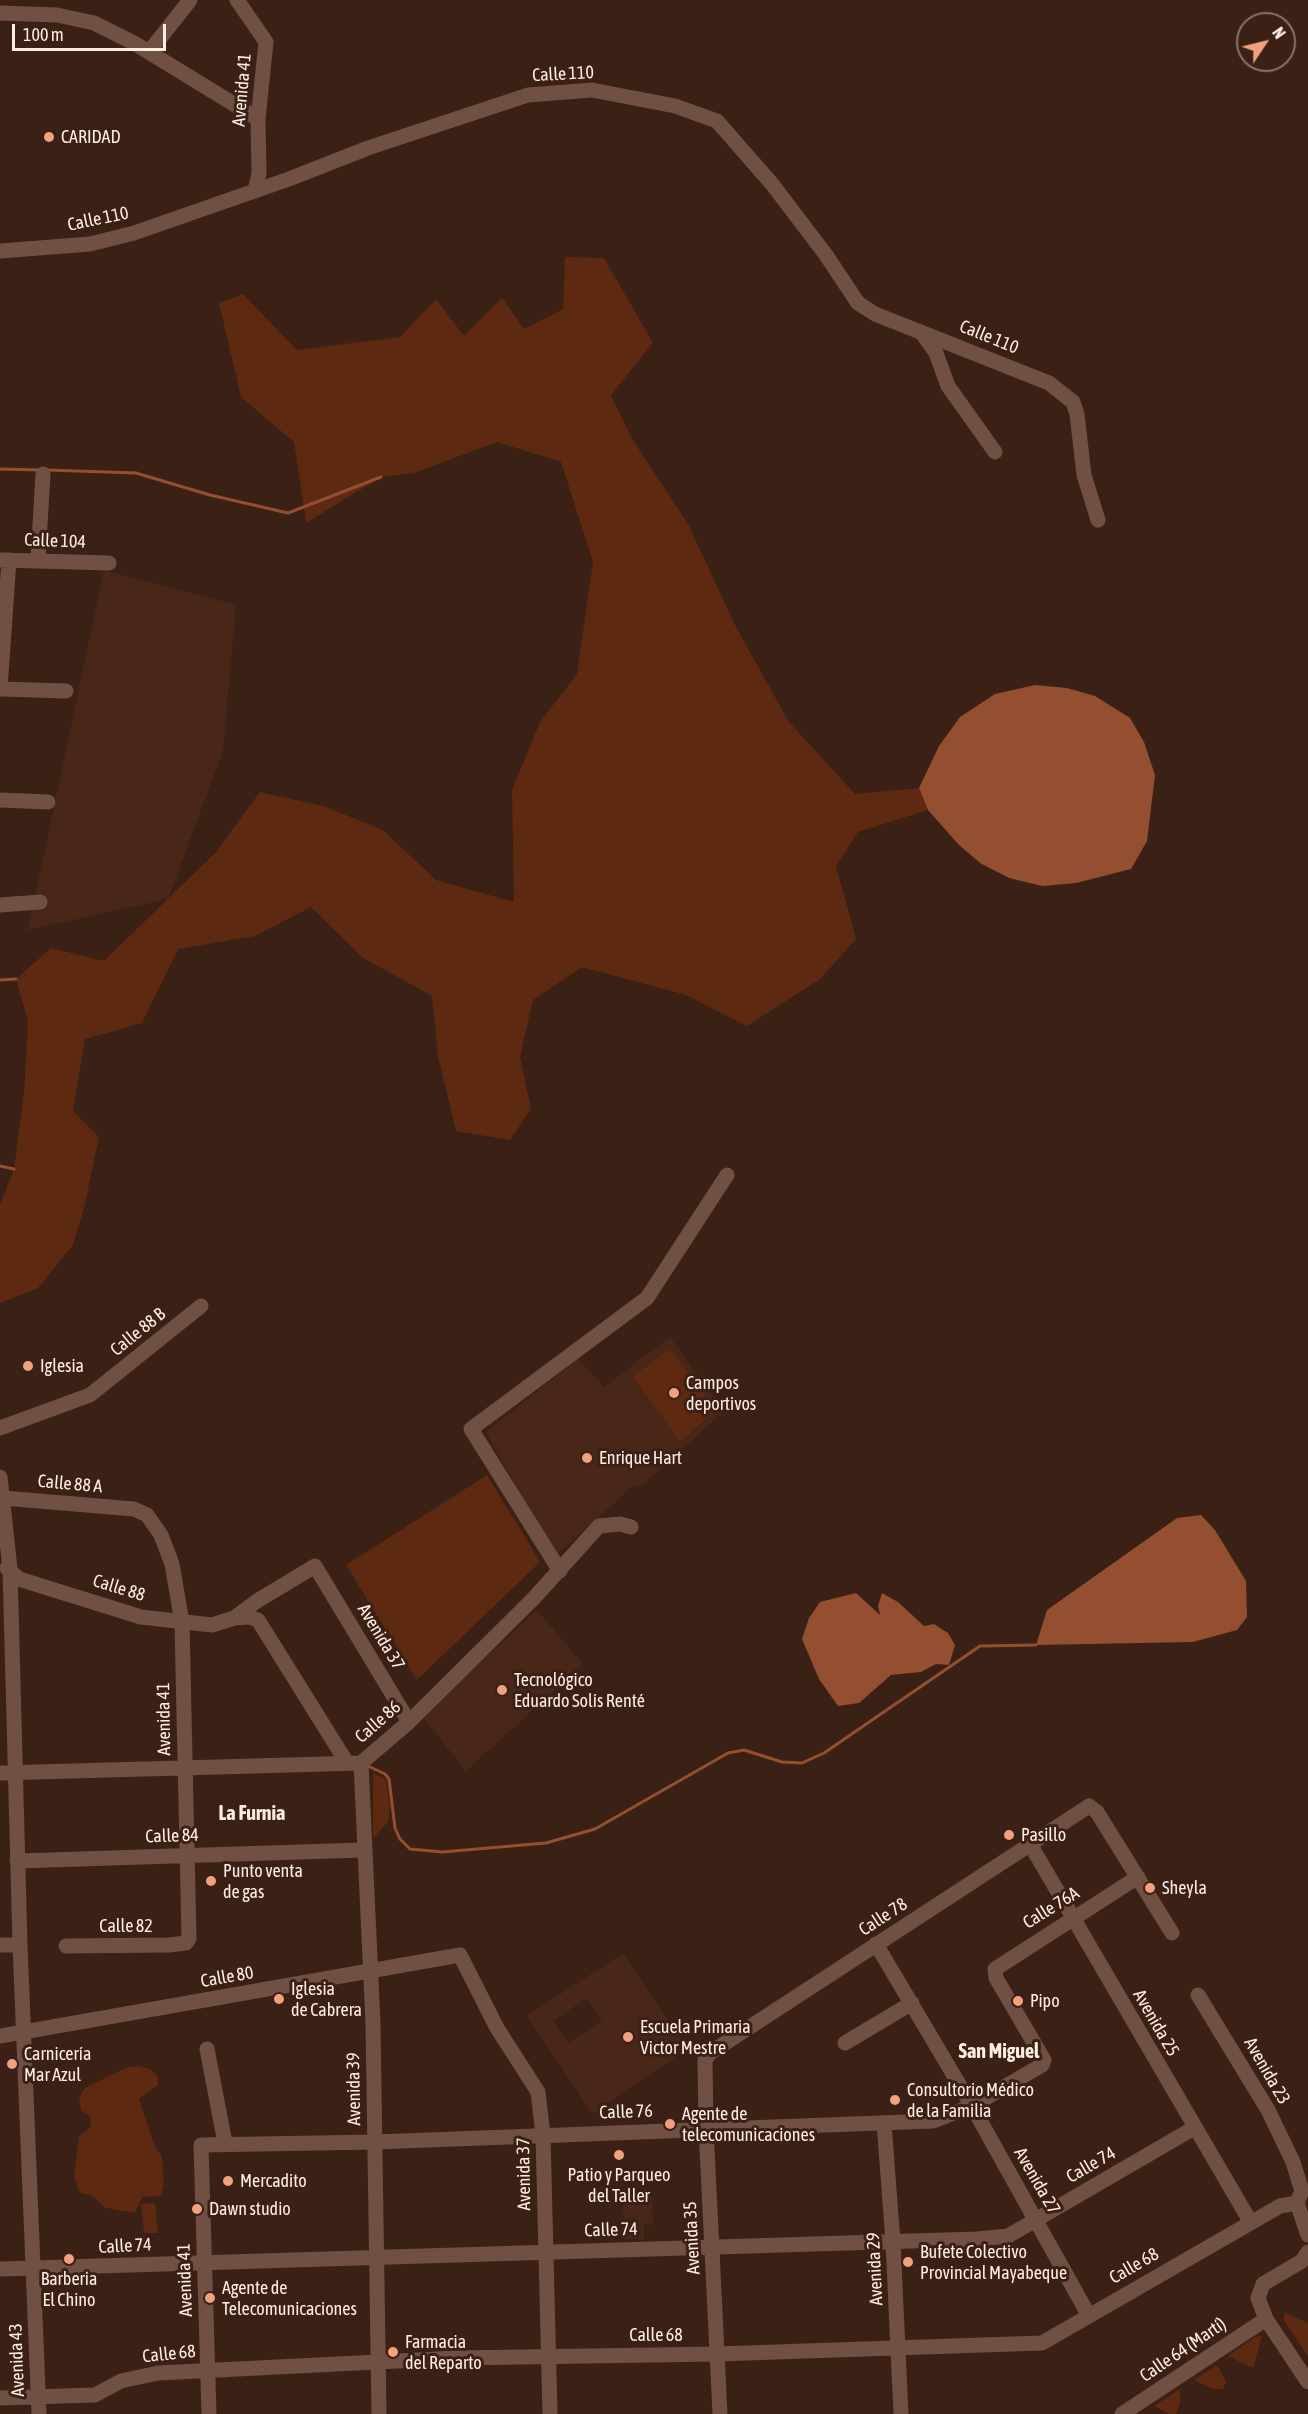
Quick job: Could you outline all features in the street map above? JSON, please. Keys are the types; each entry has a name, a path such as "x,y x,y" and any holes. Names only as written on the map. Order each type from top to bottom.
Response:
{"street":[{"path":"149,52 190,0"},
{"name":"Avenida 41","path":"237,0 266,42 258,119 259,172 255,191"},
{"path":"0,13 36,7 57,15 94,23 149,52 258,119"},
{"name":"Calle 110","path":"0,251 90,244 134,233 255,191 368,148 528,95 592,90 675,106 717,121 772,184 826,255 858,303 875,314 1049,383 1073,402 1077,414 1084,475 1098,520"},
{"path":"921,332 936,353 948,386 995,452"},
{"path":"38,559 43,474"},
{"path":"4,560 0,689 66,690"},
{"name":"Calle 104","path":"4,560 108,562"},
{"path":"0,800 48,802"},
{"path":"0,905 40,902"},
{"path":"560,1571 471,1429 647,1298 727,1175"},
{"name":"Calle 88 B","path":"0,1428 90,1395 201,1306"},
{"name":"Avenida 43","path":"0,1477 3,1498 5,1567 7,1773 17,1861 39,2414"},
{"name":"Calle 88 A","path":"3,1498 134,1509"},
{"name":"Avenida 41","path":"134,1509 147,1515 161,1535 172,1564 182,1622 190,1935 186,1943"},
{"name":"Calle 86","path":"7,1773 354,1763 409,1722 560,1571 599,1526 631,1527"},
{"name":"Calle 88","path":"234,1618 310,1567 315,1566 320,1573"},
{"name":"Calle 88","path":"5,1567 19,1579 141,1617 212,1625 234,1618 249,1617 258,1620 354,1763"},
{"name":"Avenida 37","path":"320,1573 409,1722"},
{"name":"Avenida 39","path":"354,1763 363,1850 370,1971 379,2414"},
{"name":"Calle 78","path":"705,2060 710,2053 1084,1808 1093,1807 1097,1812 1138,1877"},
{"name":"Avenida 25","path":"1030,1844 1250,2222"},
{"name":"Calle 84","path":"17,1861 363,1850"},
{"path":"1138,1877 1172,1933"},
{"name":"Calle 76A","path":"1039,2069 1044,2060 996,1978 994,1969 1138,1877"},
{"name":"Calle 82","path":"66,1946 170,1946 186,1943"},
{"name":"Avenida 27","path":"876,1944 1037,2219 1088,2314"},
{"path":"0,1945 20,1945"},
{"name":"Avenida 37","path":"460,1955 497,2028 537,2088 543,2135 550,2414"},
{"name":"Calle 80","path":"0,2037 460,1955"},
{"name":"Avenida 23","path":"1198,1995 1268,2110 1293,2162 1302,2191 1297,2203"},
{"path":"845,2043 912,2003"},
{"path":"207,2049 225,2143"},
{"name":"Avenida 35","path":"705,2060 706,2128 720,2414"},
{"name":"Calle 76","path":"201,2145 375,2142 933,2121 972,2106 1039,2069"},
{"name":"Avenida 29","path":"884,2123 893,2242 901,2414"},
{"name":"Calle 74","path":"0,2270 204,2261 977,2240 1008,2236 1194,2128"},
{"name":"Avenida 41","path":"201,2145 209,2414"},
{"path":"1297,2203 1308,2235"},
{"name":"Calle 68","path":"0,2398 96,2396 121,2381 145,2374 209,2370 548,2355 717,2354 1042,2343 1088,2314 1250,2222 1280,2206 1297,2203"},
{"path":"1306,2258 1263,2284 1258,2298 1266,2319 1308,2382"},
{"name":"Calle 64 (Martí)","path":"1122,2414 1266,2319"}],"shaded area":[{"path":"565,257 604,258 653,343 611,395 631,437 688,524 737,629 789,722 855,794 919,788 928,810 858,832 836,866 856,939 820,979 747,1026 686,995 582,967 533,1000 520,1057 531,1109 510,1140 456,1131 438,1056 432,996 363,958 311,907 255,936 178,949 142,1023 85,1039 73,1111 99,1137 84,1208 73,1245 38,1288 0,1303 0,1205 14,1169 24,1092 28,1021 16,979 51,948 104,961 215,853 260,792 323,806 383,830 436,880 514,902 512,790 540,722 577,674 593,562 561,462 497,442 414,473 381,477 306,523 294,442 241,397 219,303 243,294 297,350 400,337 436,299 464,336 502,298 524,329 563,309"},
{"path":"104,570 236,605 223,751 168,899 28,930"},
{"path":"1035,685 1067,688 1095,696 1130,718 1144,742 1155,775 1147,841 1131,869 1076,883 1042,886 1009,878 980,863 958,844 928,810 919,788 939,746 960,717 995,694"},
{"name":"Enrique Hart","path":"670,1337 724,1411 644,1484 632,1487 555,1556 486,1432 578,1359 604,1387"},
{"name":"Campos deportivos","path":"670,1349 715,1410 680,1442 633,1376"},
{"path":"487,1475 540,1562 417,1680 346,1565"},
{"path":"1201,1515 1215,1530 1246,1581 1247,1617 1237,1630 1193,1642 1036,1645 1047,1610 1177,1518"},
{"path":"856,1593 880,1615 878,1606 882,1593 898,1602 924,1626 934,1624 948,1633 955,1645 949,1665 936,1664 921,1672 891,1675 859,1703 838,1706 819,1679 802,1639 809,1618 820,1602"},
{"name":"Tecnológico Eduardo Solís Renté","path":"537,1610 583,1664 466,1771 422,1716"},
{"path":"373,1773 386,1779 390,1807 388,1822 373,1838"},
{"name":"Escuela Primaria Victor Mestre","path":"623,1953 688,2049 593,2114 527,2016","holes":["587,1998 602,2020 568,2043 553,2021"]},
{"path":"138,2066 150,2069 158,2077 158,2085 139,2099 154,2144 162,2157 164,2182 161,2196 142,2197 135,2213 106,2208 91,2195 80,2193 74,2177 79,2136 91,2127 90,2116 81,2111 79,2098 85,2088 125,2068"},
{"path":"652,2197 653,2225 644,2225 644,2239 624,2239 623,2198"},
{"path":"155,2203 158,2233 144,2233 141,2204"},
{"path":"1285,2312 1308,2323 1308,2356 1283,2319"},
{"path":"1262,2336 1253,2368 1228,2356 1255,2337"},
{"path":"1217,2365 1226,2381 1223,2389 1213,2389 1194,2380"},
{"path":"1180,2389 1180,2404 1176,2414 1169,2414 1154,2406"}],"waterway":[{"path":"0,469 40,470"},
{"path":"47,470 136,473 210,495 288,513 381,477"},
{"path":"0,980 16,979"},
{"path":"0,1166 14,1169"},
{"path":"368,1766 385,1774 389,1779 395,1828 400,1839 410,1849 442,1852 546,1843 595,1829 728,1753 744,1750 782,1762 802,1763 824,1753 980,1646 1036,1645"}],"place":[{"name":"CARIDAD","path":"49,137"},
{"name":"Iglesia","path":"28,1366"},
{"name":"Campos deportivos","path":"674,1393"},
{"name":"Enrique Hart","path":"587,1458"},
{"name":"Tecnológico Eduardo Solís Renté","path":"502,1690"},
{"name":"Pasillo","path":"1009,1835"},
{"name":"Punto venta de gas","path":"211,1881"},
{"name":"Sheyla","path":"1150,1888"},
{"name":"Iglesia de Cabrera","path":"279,1999"},
{"name":"Pipo","path":"1018,2001"},
{"name":"Escuela Primaria Victor Mestre","path":"628,2037"},
{"name":"Carnicería Mar Azul","path":"12,2064"},
{"name":"Consultorio Médico de la Familia","path":"895,2100"},
{"name":"Agente de telecomunicaciones","path":"670,2124"},
{"name":"Patio y Parqueo del Taller","path":"619,2155"},
{"name":"Mercadito","path":"228,2181"},
{"name":"Dawn studio","path":"197,2209"},
{"name":"Barberia El Chino","path":"69,2259"},
{"name":"Bufete Colectivo Provincial Mayabeque","path":"908,2262"},
{"name":"Agente de Telecomunicaciones","path":"210,2298"},
{"name":"Farmacia del Reparto","path":"393,2352"}],"district":[{"name":"La Furnia","path":"252,1814"},
{"name":"San Miguel","path":"999,2052"}]}
